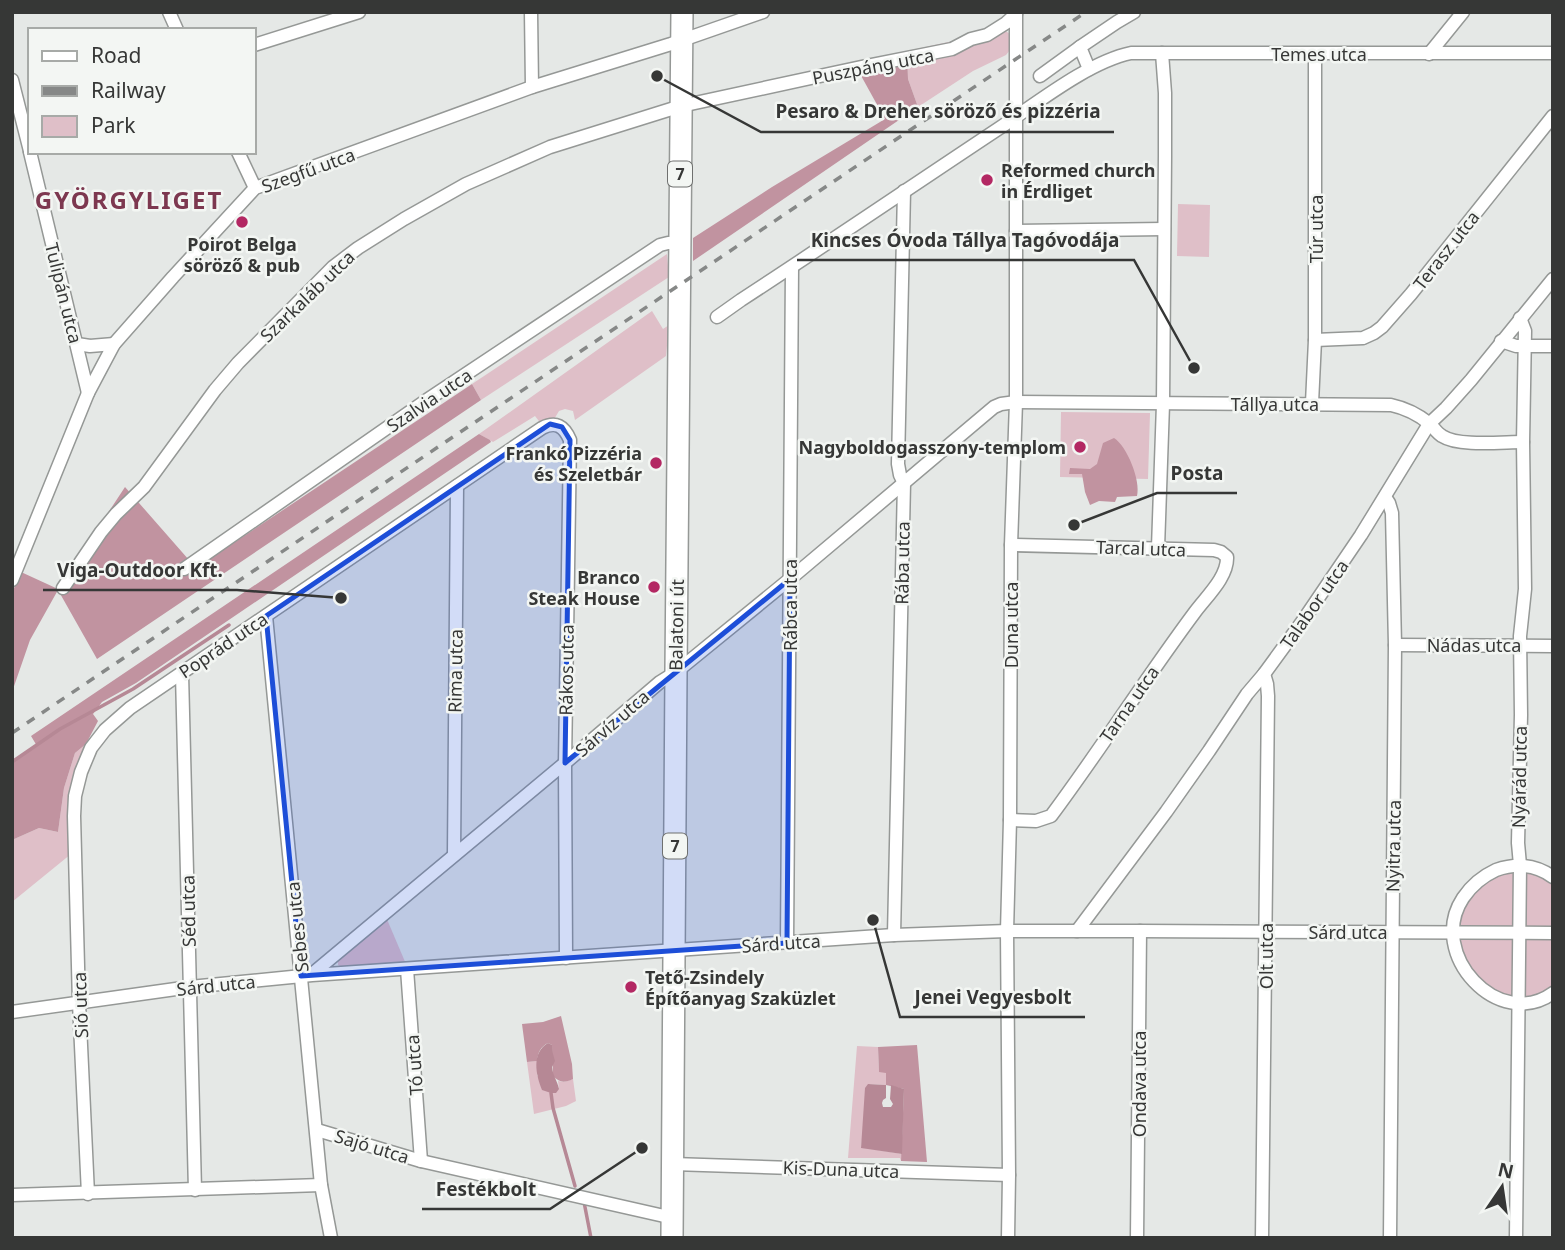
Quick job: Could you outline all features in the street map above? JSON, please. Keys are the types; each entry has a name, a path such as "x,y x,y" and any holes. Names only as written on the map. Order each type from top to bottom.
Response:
{"main road":[{"name":"Balatoni út","path":"673,1228 682,12"}],"street":[{"path":"169,12 176,28"},
{"path":"256,44 359,12"},
{"path":"530,12 532,87"},
{"name":"Szegfű utca","path":"12,580 88,393 114,344 255,188 532,87 763,12"},
{"path":"1040,76 1134,12"},
{"path":"1429,54 1463,12"},
{"name":"Puszpáng utca","path":"681,106 951,49 987,35 1016,13"},
{"name":"Duna utca","path":"1008,1238 1007,931 1011,545 1016,402 1016,13"},
{"path":"1080,47 1089,69"},
{"name":"Temes utca","path":"1016,117 1089,69 1116,56 1131,53 1553,53"},
{"path":"1158,548 1163,404 1166,93 1162,53"},
{"name":"Túr utca","path":"1312,403 1315,340 1315,54"},
{"name":"Tulipán utca","path":"12,80 28,144"},
{"name":"Szarkaláb utca","path":"63,588 101,533 144,487 215,390 238,363 341,260 466,184 517,160 681,106"},
{"name":"Terasz utca","path":"1315,340 1363,338 1382,327 1553,116"},
{"path":"717,317 1016,117"},
{"name":"Tulipán utca","path":"30,154 88,393"},
{"path":"239,154 255,188"},
{"name":"Rába utca","path":"894,935 904,483 898,464 904,191"},
{"path":"1016,231 1164,229"},
{"name":"Szalvia utca","path":"184,569 427,400 649,253 668,243 680,243"},
{"name":"Rábca utca","path":"787,943 792,267"},
{"name":"Talabor utca","path":"1077,931 1310,611 1429,424 1446,408 1553,278"},
{"name":"Nyárád utca","path":"1517,1238 1520,636 1525,589 1525,331 1520,318"},
{"path":"1501,341 1516,346 1553,346"},
{"path":"77,344 114,344"},
{"name":"Sárvíz utca","path":"306,975 660,682 790,579 994,408 1016,402"},
{"name":"Tállya utca","path":"1016,402 1391,405 1401,407 1451,440 1523,442"},
{"name":"Poprád utca","path":"74,816 75,796 85,759 97,740 116,719 542,428 550,424 562,427"},
{"name":"Rákos utca","path":"562,427 570,440 565,763 566,958"},
{"name":"Rima utca","path":"454,855 457,486"},
{"name":"Nyitra utca","path":"1385,497 1392,513 1395,645 1390,1238"},
{"name":"Tarcal utca","path":"1011,545 1214,550 1227,557"},
{"name":"Tarna utca","path":"1010,820 1036,821 1051,816 1173,640 1219,579 1227,564 1227,557"},
{"name":"Sebes utca","path":"266,616 306,975 321,1185 331,1238"},
{"name":"Nádas utca","path":"1395,645 1553,646"},
{"name":"Séd utca","path":"181,674 195,1190"},
{"name":"Olt utca","path":"1262,1238 1268,696 1268,684 1264,674"},
{"name":"Sió utca","path":"74,816 88,1194"},
{"path":"1553,877 1540,870 1520,865 1488,874 1472,887 1460,903 1452,933 1455,953 1465,971 1498,999 1518,1004 1539,1000 1553,993"},
{"name":"Sárd utca","path":"12,1012 190,987 306,975 894,935 1140,930 1553,933"},
{"name":"Ondava utca","path":"1137,1238 1140,930"},
{"name":"Tó utca","path":"407,969 421,1161"},
{"name":"Sajó utca","path":"317,1130 421,1161 673,1228"},
{"name":"Kis-Duna utca","path":"673,1164 1009,1175"},
{"path":"12,1195 321,1185"}],"highlighted area":[{"path":"550,424 562,427 570,440 565,763 790,579 787,943 301,976 266,616"}],"green space":[{"path":"1004,30 1010,34 1010,50 1006,55 973,71 918,107 908,79 907,51 953,41 955,52"},
{"path":"1178,204 1210,205 1209,257 1177,256"},
{"path":"667,254 669,277 481,400 472,384"},
{"path":"652,311 663,329 669,325 666,356 575,420 573,411 565,409 559,411 553,421 542,425 535,416 493,442 479,434"},
{"path":"1061,412 1150,413 1148,479 1060,477"},
{"path":"86,744 77,773 71,854 12,902 12,840 39,828 58,832 64,788 75,753"},
{"path":"1498,870 1549,874 1553,877 1553,993 1508,1002 1460,963 1460,903"},
{"path":"386,917 406,964 338,965 338,958"},
{"path":"857,1046 878,1047 879,1072 886,1072 886,1085 870,1084 861,1147 902,1154 901,1161 900,1158 848,1158"},
{"path":"537,1061 537,1076 559,1089 558,1081 573,1079 576,1101 534,1114 527,1062"}],"shaded area":[{"path":"907,51 908,79 918,107 693,261 693,238 885,119 854,63"},
{"path":"472,384 481,400 97,659 58,590 30,640 12,692 12,593 21,572 58,589 125,487 196,568"},
{"path":"479,434 491,442 136,683 102,702 93,714 98,721 86,744 75,753 64,788 58,832 39,828 12,840 12,763 37,746 31,736"},
{"path":"1114,438 1124,448 1132,464 1137,482 1137,496 1117,497 1115,502 1099,501 1090,505 1082,474 1069,474 1070,468 1090,469 1097,464 1103,443"},
{"path":"561,1016 573,1079 565,1082 553,1076 552,1045 548,1043 543,1046 537,1061 527,1062 522,1024 543,1022"},
{"path":"548,1043 552,1045 555,1061 552,1067 559,1089 556,1093 542,1090 538,1078 537,1058"},
{"path":"917,1045 927,1162 901,1161 904,1089 886,1085 886,1073 879,1072 878,1047"},
{"path":"868,1084 886,1085 883,1107 891,1107 893,1104 890,1099 891,1085 904,1089 902,1154 861,1148 865,1088"}],"waterway":[{"path":"12,762 60,729 133,689 229,625"},
{"path":"551,1093 575,1186"},
{"path":"584,1202 591,1238"}],"railway":[{"path":"12,733 1086,12"}],"place":[{"name":"Pesaro & Dreher söröző és pizzéria","path":"657,76"},
{"name":"Reformed church in Érdliget","path":"987,180"},
{"name":"Poirot Belga söröző & pub","path":"242,222"},
{"name":"Kincses Óvoda Tállya Tagóvodája","path":"1194,368"},
{"name":"Nagyboldogasszony-templom","path":"1080,447"},
{"name":"Frankó Pizzéria és Szeletbár","path":"656,463"},
{"name":"Posta","path":"1074,525"},
{"name":"Branco Steak House","path":"654,587"},
{"name":"Viga-Outdoor Kft.","path":"341,598"},
{"name":"Jenei Vegyesbolt","path":"873,920"},
{"name":"Tető-Zsindely Építőanyag Szaküzlet","path":"631,987"},
{"name":"Festékbolt","path":"642,1148"}],"district":[{"name":"GYÖRGYLIGET","path":"129,199"}]}
